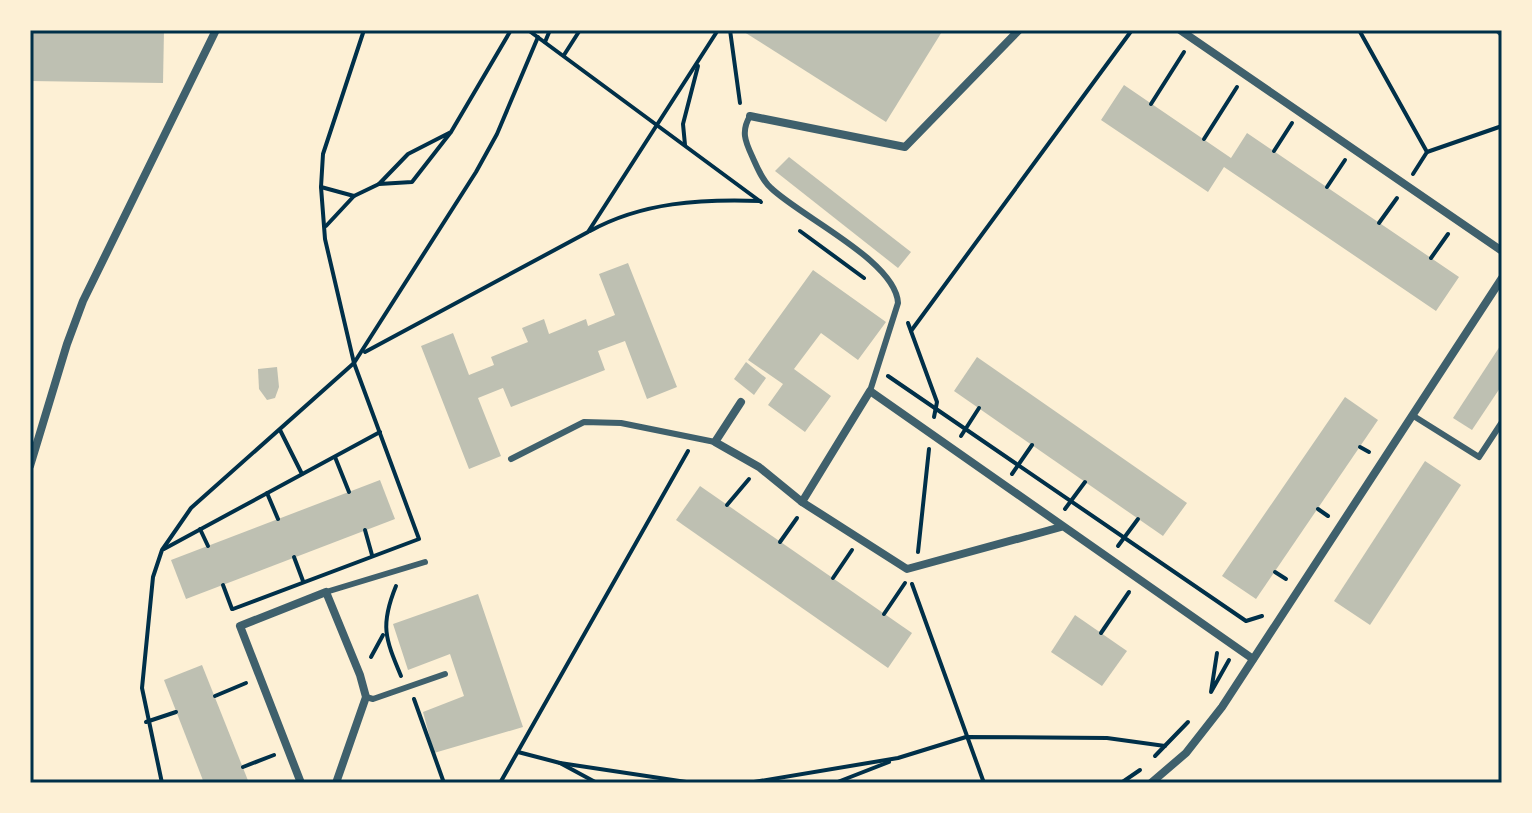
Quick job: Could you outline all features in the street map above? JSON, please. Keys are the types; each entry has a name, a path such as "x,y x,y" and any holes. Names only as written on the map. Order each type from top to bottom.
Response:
{"street":[{"path":"30,466 83,301 216,30"},
{"path":"750,116 905,147 1019,30"},
{"path":"1180,30 1502,251"},
{"path":"1151,783 1186,753 1253,659 1501,280"},
{"path":"804,503 870,391 1058,526 1253,659"},
{"path":"741,402 715,442 759,467 804,503 907,569 1058,526"},
{"path":"301,783 240,626 326,592 366,697 336,783"}],"lane":[{"path":"750,116 743,127 752,157 770,188 891,280 897,291 898,303 870,391"},
{"path":"1412,415 1479,457 1502,422"},
{"path":"511,459 584,422 621,423 715,442"},
{"path":"326,592 425,562"},
{"path":"366,697 373,699 407,684 445,674"}],"path":[{"path":"233,609 419,539 354,363 325,227 321,187 323,154 364,30"},
{"path":"379,184 412,182 451,132 511,30"},
{"path":"528,30 773,210"},
{"path":"545,42 550,30"},
{"path":"564,55 580,30"},
{"path":"588,232 718,30"},
{"path":"730,30 743,127"},
{"path":"911,331 1132,30"},
{"path":"1359,30 1427,152"},
{"path":"162,783 146,722 142,688 153,577 162,550 191,508 363,353 483,159 538,37"},
{"path":"1151,104 1192,40"},
{"path":"685,145 683,124 700,59"},
{"path":"1204,139 1244,76"},
{"path":"1274,151 1299,113"},
{"path":"1379,223 1427,152 1502,126"},
{"path":"325,227 354,196 379,184 408,154 451,132"},
{"path":"1327,187 1352,149"},
{"path":"321,187 354,196"},
{"path":"363,353 617,216 669,203 718,199 760,201"},
{"path":"1431,258 1457,221"},
{"path":"798,229 873,284"},
{"path":"898,303 911,331 936,407 912,586 984,783"},
{"path":"879,370 1246,621 1263,615 1236,648 1211,692 1217,654 1207,637 1211,631"},
{"path":"953,449 979,408"},
{"path":"280,429 302,474"},
{"path":"162,550 380,432"},
{"path":"1361,465 1378,439"},
{"path":"500,783 695,440"},
{"path":"1003,486 1032,445"},
{"path":"1360,447 1369,452"},
{"path":"335,457 349,492"},
{"path":"727,505 759,467"},
{"path":"1058,526 1085,482"},
{"path":"267,493 278,519"},
{"path":"780,542 804,503"},
{"path":"1319,528 1336,503"},
{"path":"1318,509 1328,516"},
{"path":"1109,560 1138,519"},
{"path":"200,529 208,546"},
{"path":"365,530 372,555"},
{"path":"833,578 859,539"},
{"path":"294,557 310,598"},
{"path":"884,614 916,566"},
{"path":"1278,591 1294,567"},
{"path":"360,675 383,635 387,607 403,569"},
{"path":"1275,572 1286,580"},
{"path":"1101,633 1138,580"},
{"path":"223,585 240,626"},
{"path":"383,635 407,684 444,783"},
{"path":"215,696 260,678"},
{"path":"146,722 176,712"},
{"path":"835,783 898,758 966,737 1107,738 1165,746"},
{"path":"243,767 288,749"},
{"path":"518,752 560,763 693,783"},
{"path":"748,783 898,758"},
{"path":"560,763 597,783"}],"building":[{"path":"30,30 164,30 163,83 30,81"},
{"path":"741,30 943,30 886,122"},
{"path":"1124,85 1231,158 1247,133 1459,277 1436,311 1224,167 1208,192 1101,120"},
{"path":"789,157 911,252 898,268 775,171"},
{"path":"628,263 677,387 647,399 625,341 598,351 605,370 511,407 503,388 478,398 501,456 469,469 421,346 453,333 469,375 494,365 491,357 528,342 522,328 544,319 549,334 586,319 588,326 615,315 599,274"},
{"path":"813,270 886,322 858,360 821,333 794,369 831,396 805,432 768,405 783,384 748,360"},
{"path":"1502,343 1502,385 1472,430 1453,418"},
{"path":"977,357 1187,503 1163,536 954,391"},
{"path":"746,362 766,378 754,395 734,379"},
{"path":"277,367 279,387 275,398 267,400 259,389 258,369"},
{"path":"1345,397 1378,420 1256,599 1222,576"},
{"path":"1425,461 1461,485 1370,625 1334,601"},
{"path":"380,480 395,519 186,599 171,560"},
{"path":"700,486 912,633 888,668 676,520"},
{"path":"478,594 523,727 434,753 423,712 464,696 450,654 408,670 393,624"},
{"path":"1075,615 1127,651 1102,686 1051,652"},
{"path":"202,665 249,783 204,783 164,680"}]}
